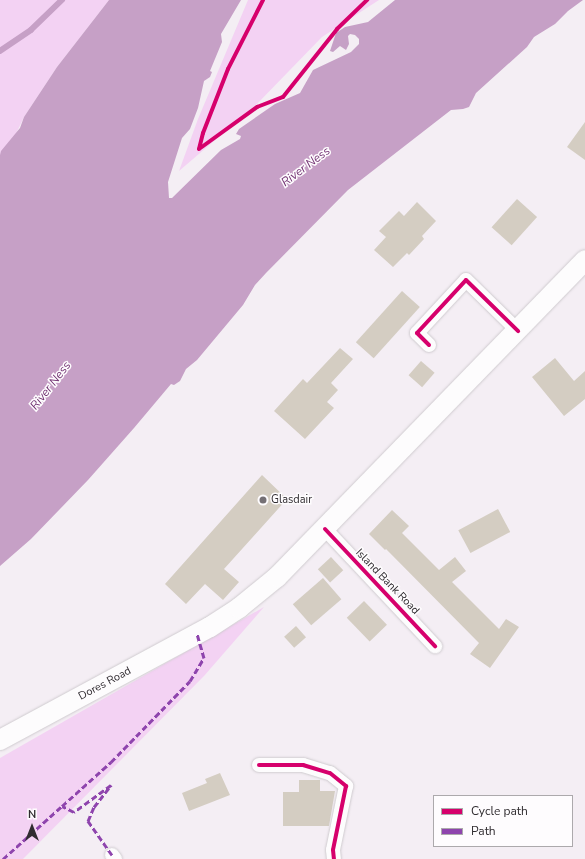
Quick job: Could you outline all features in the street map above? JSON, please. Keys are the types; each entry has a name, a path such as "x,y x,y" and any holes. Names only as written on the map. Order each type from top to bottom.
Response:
{"main road":[{"path":"325,529 584,263"},
{"name":"Dores Road","path":"0,740 210,627 239,608 276,577 325,529"}],"street":[{"path":"429,345 417,333 466,280 518,331"},
{"name":"Island Bank Road","path":"325,529 435,646"},
{"path":"259,765 303,765 330,773 346,786 333,850 334,859"}],"shaded area":[{"path":"0,0 109,0 57,67 24,117 0,167"},
{"path":"248,0 379,0 322,37 255,106 179,171 198,119"},
{"path":"264,607 204,676 23,859 0,859 0,758"}],"water":[{"name":"River Ness","path":"109,0 241,0 221,34 222,42 210,71 212,72 210,77 204,81 198,108 190,129 182,138 168,182 169,198 172,198 221,150 240,139 241,136 236,134 239,129 275,104 300,93 313,70 351,52 359,44 359,39 355,35 350,34 348,36 349,44 346,50 340,46 333,52 330,51 336,33 345,27 368,22 395,0 583,0 568,11 555,24 534,37 527,47 476,93 469,107 451,110 348,190 255,285 243,305 197,360 186,369 180,381 174,385 171,384 88,480 31,539 0,566 0,155 1,151 20,128 24,117 57,67"}],"building":[{"path":"585,122 585,160 567,147"},
{"path":"517,199 537,217 512,245 492,227"},
{"path":"417,202 436,221 422,236 424,239 409,255 407,253 393,267 374,250 386,237 379,231 399,211 404,216"},
{"path":"402,291 420,307 374,358 356,342"},
{"path":"340,348 353,359 331,383 338,390 327,402 334,408 305,439 274,411 303,379 307,383"},
{"path":"555,358 574,381 585,371 585,399 564,416 532,377"},
{"path":"421,361 435,373 422,387 409,375"},
{"path":"262,475 287,499 224,569 239,582 223,600 205,584 186,604 165,584"},
{"path":"498,509 510,532 470,553 458,530"},
{"path":"392,510 409,526 402,533 439,570 455,557 466,571 452,582 499,629 506,619 519,627 490,668 470,654 479,643 386,549 385,550 369,534"},
{"path":"331,557 343,570 330,582 318,569"},
{"path":"323,578 341,599 311,625 293,604"},
{"path":"364,601 387,625 370,641 347,618"},
{"path":"296,626 306,637 294,648 284,637"},
{"path":"220,773 230,795 189,811 182,793 207,783 205,779"},
{"path":"299,780 320,780 320,791 335,791 329,826 283,826 283,792 299,792"}],"waterway":[{"path":"0,51 31,30 62,0"}],"marked path":[{"path":"112,855 88,821 94,807 111,785 74,812 62,806 111,762 190,681 204,658 197,633"},
{"path":"3,859 62,806"}],"cycle path":[{"path":"263,0 228,69 203,133 199,149 257,107 283,97 337,29 367,0"},
{"path":"429,345 417,333 466,280 518,331"},
{"path":"325,529 435,646"},
{"path":"259,765 303,765 330,773 346,786 333,850 334,859"}],"place":[{"name":"Glasdair","path":"263,500"}]}
